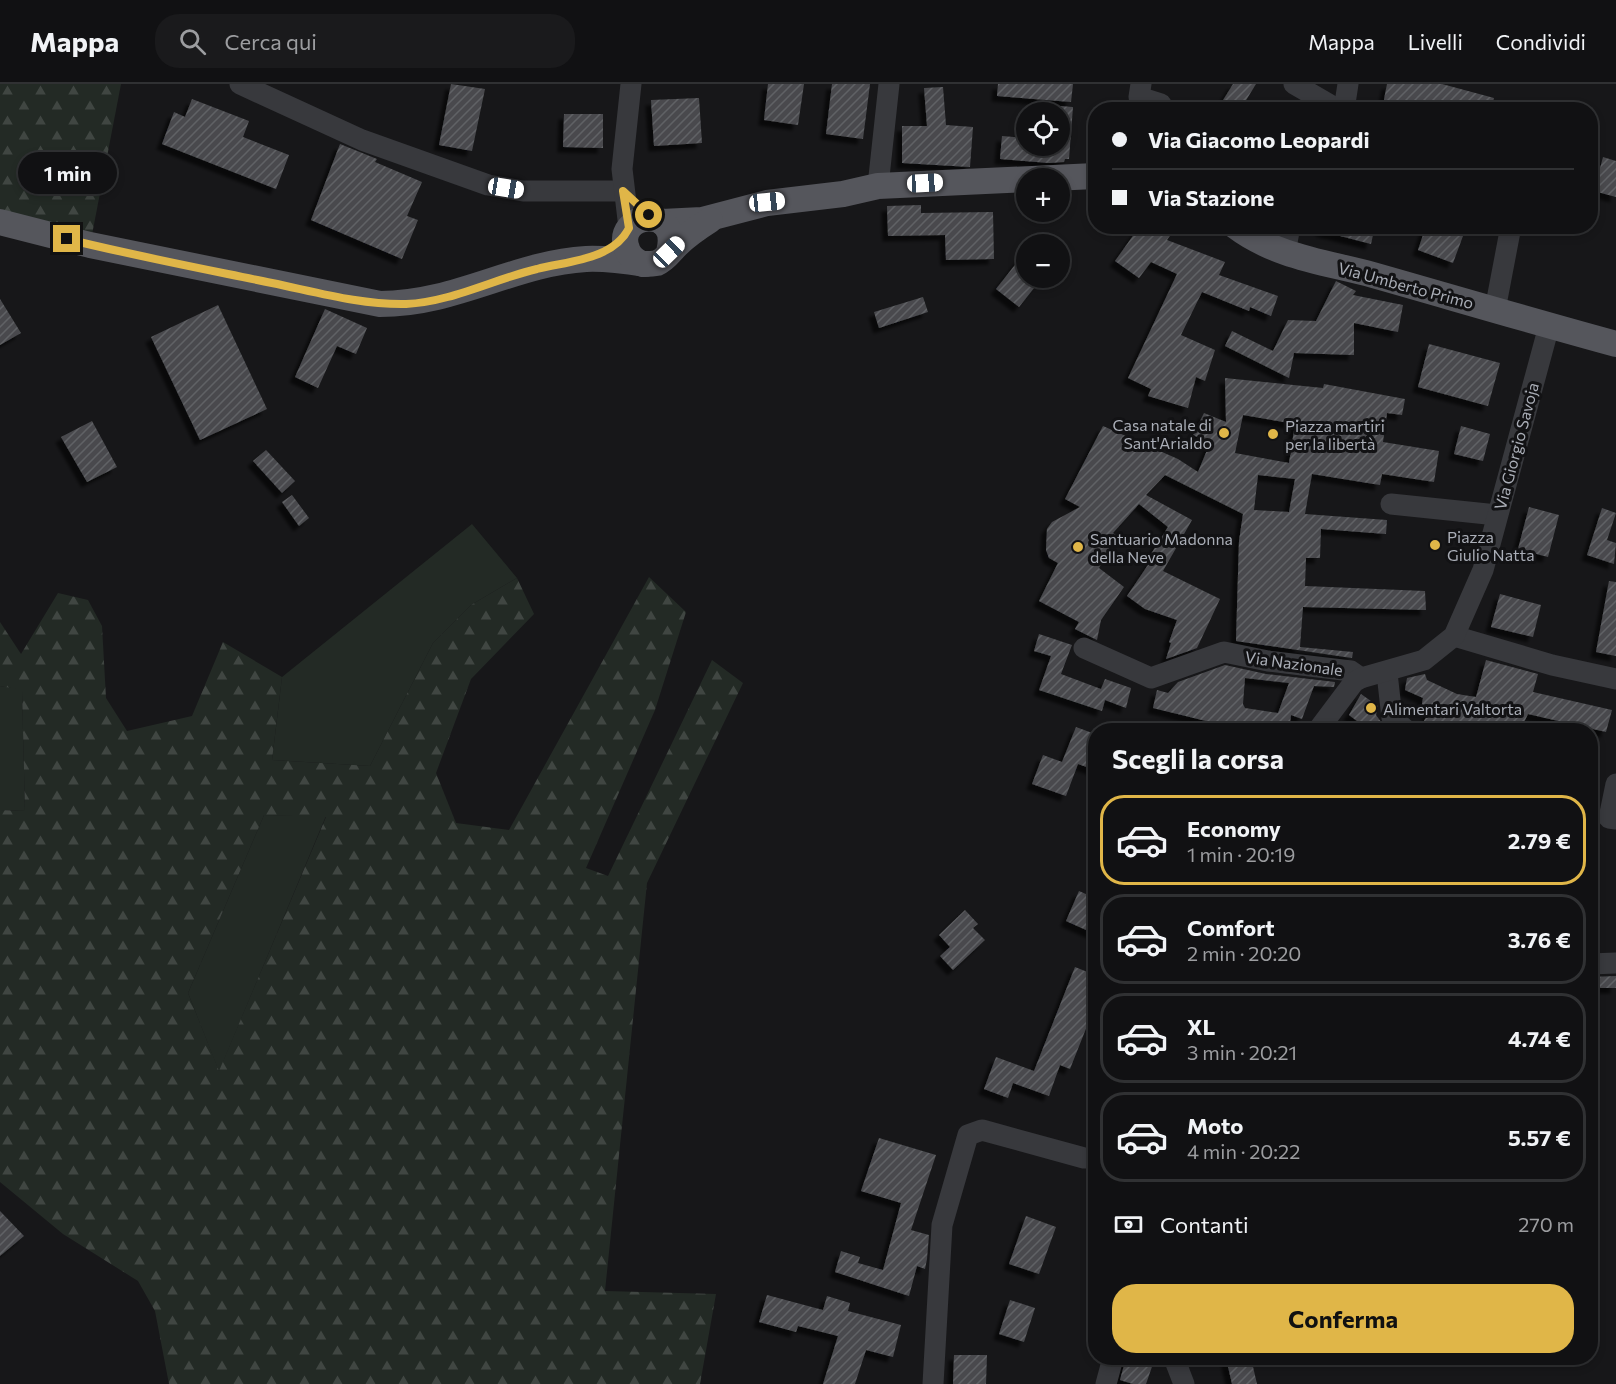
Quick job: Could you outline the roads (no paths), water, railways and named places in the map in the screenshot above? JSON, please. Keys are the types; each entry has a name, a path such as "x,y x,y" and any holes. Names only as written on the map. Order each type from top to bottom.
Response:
{"main road":[{"path":"0,222 90,245 380,304 427,301 534,270 586,259 613,247 640,219 713,218 767,202 843,194 878,186 1088,176"},
{"path":"586,259 657,263 713,218"},
{"path":"659,220 670,232 672,243 669,252"},
{"path":"628,231 628,252 633,258 645,264"},
{"name":"Via Umberto Primo","path":"1247,234 1263,245 1286,253 1616,344"}],"street":[{"path":"240,84 362,140 489,185 523,191 623,191 659,220"},
{"path":"628,231 622,169 631,84"},
{"path":"878,186 889,84"},
{"path":"1141,84 1139,97 1155,102"},
{"path":"1294,84 1327,102"},
{"path":"1343,102 1348,84"},
{"path":"1286,253 1289,234"},
{"name":"Via Umberto Primo","path":"1495,310 1509,234"},
{"name":"Via Giorgio Savoja","path":"1361,678 1387,673 1424,660 1454,636 1483,570 1549,326"},
{"path":"1391,504 1497,514"},
{"path":"1454,636 1552,665 1616,679"},
{"name":"Via Nazionale","path":"1084,648 1151,678 1224,652 1268,661 1351,671 1361,678"},
{"path":"1387,673 1392,718 1398,723"},
{"path":"1323,723 1354,682 1361,678"},
{"path":"1616,784 1609,818 1616,819"},
{"path":"1598,964 1616,963"},
{"path":"933,1384 942,1225 968,1135 982,1130 1088,1158"},
{"path":"1106,1384 1111,1365"},
{"path":"1177,1365 1184,1384"}],"place":[{"name":"Casa natale di Sant'Arialdo","path":"1224,433"},
{"name":"Piazza martiri per la libertà","path":"1273,434"},
{"name":"Piazza Giulio Natta","path":"1435,545"},
{"name":"Santuario Madonna della Neve","path":"1078,547"},
{"name":"Alimentari Valtorta","path":"1371,708"}]}
